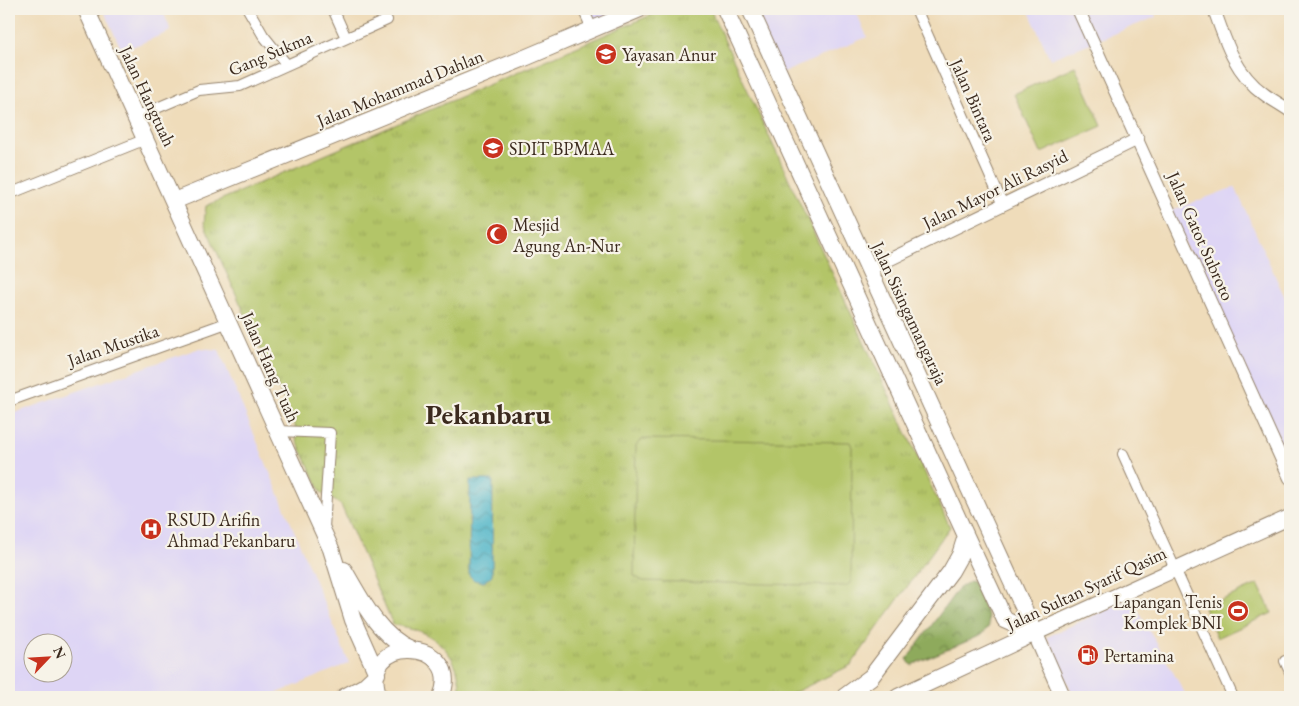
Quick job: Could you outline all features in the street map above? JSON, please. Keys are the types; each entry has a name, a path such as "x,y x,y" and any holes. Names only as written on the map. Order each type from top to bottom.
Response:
{"main road":[{"name":"Jalan Hangtuah","path":"86,9 174,200"},
{"name":"Jalan Mohammad Dahlan","path":"174,200 589,32 640,9"},
{"path":"725,9 1004,620 1035,633"},
{"name":"Jalan Sisingamangaraja","path":"750,9 1063,697"},
{"name":"Jalan Hang Tuah","path":"174,200 331,549 367,607 385,630 400,645 428,654 439,665 444,679 441,697"},
{"path":"864,311 868,270"},
{"name":"Jalan Sultan Syarif Qasim","path":"898,697 1290,517"},
{"path":"844,697 871,677 951,571 960,555 966,536"},
{"name":"Jalan Hang Tuah","path":"331,549 353,620 377,674 376,686 379,697"},
{"path":"344,697 363,687 377,674 386,658 395,652 410,648"}],"street":[{"path":"248,9 269,42 287,65"},
{"path":"333,9 346,38"},
{"path":"583,9 589,22 589,32"},
{"name":"Jalan Bintara","path":"916,9 1003,204"},
{"name":"Jalan Gatot Subroto","path":"1078,9 1290,478"},
{"path":"1214,9 1225,43 1235,63 1247,79 1264,94 1290,111"},
{"name":"Gang Sukma","path":"136,117 199,90 240,86 387,20"},
{"path":"9,194 146,139"},
{"name":"Jalan Mayor Ali Rasyid","path":"868,270 1138,139"},
{"name":"Jalan Mustika","path":"9,401 229,322"},
{"path":"278,431 330,433 324,534"},
{"path":"1123,454 1233,697"},
{"path":"1285,661 1290,672"}],"shaded area":[{"path":"103,9 162,9 171,31 122,51"},
{"path":"583,9 640,9 589,31"},
{"path":"750,9 855,9 867,37 780,74"},
{"path":"1028,9 1153,9 1156,17 1050,59"},
{"path":"1235,187 1290,309 1290,471 1170,211"},
{"name":"RSUD Arifin Ahmad Pekanbaru","path":"200,348 219,350 349,663 268,697 9,697 9,415"},
{"path":"1131,598 1187,697 1074,697 1047,637"}],"green space":[{"path":"665,9 710,9 950,527 851,665 785,697 460,697 460,682 451,656 433,638 407,627 393,625 341,505 321,492 297,441 295,425 204,223 206,206"},
{"path":"1075,66 1102,126 1041,153 1014,94"},
{"path":"643,439 850,442 852,447 851,582 846,586 643,581 634,576 636,445"},
{"path":"970,581 973,582 988,616 989,626 982,635 911,665 907,659 958,589"},
{"name":"Lapangan Tenis Komplek BNI","path":"1258,584 1272,613 1217,638 1204,608"}],"water":[{"path":"470,480 493,480 492,575 484,582 474,580 469,575"}],"place":[{"name":"Yayasan Anur","path":"606,54"},
{"name":"SDIT BPMAA","path":"493,148"},
{"name":"Mesjid Agung An-Nur","path":"497,234"},
{"name":"RSUD Arifin Ahmad Pekanbaru","path":"151,529"},
{"name":"Lapangan Tenis Komplek BNI","path":"1238,611"},
{"name":"Pertamina","path":"1088,655"}],"district":[{"name":"Pekanbaru","path":"488,414"}]}
